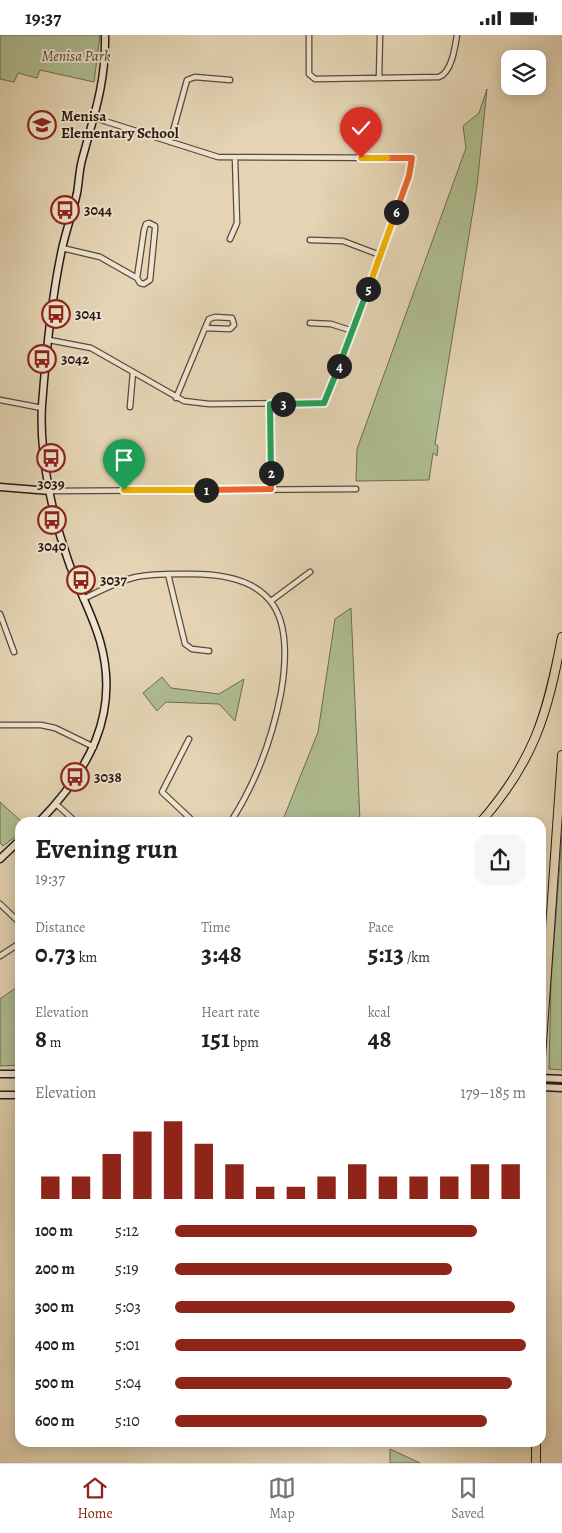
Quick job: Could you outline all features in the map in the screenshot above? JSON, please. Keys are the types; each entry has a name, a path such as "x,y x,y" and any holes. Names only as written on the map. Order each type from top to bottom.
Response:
{"highway":[{"path":"485,817 503,796 530,752 550,695 562,637"},
{"path":"546,986 562,755"},
{"path":"536,1447 536,1463"}],"street":[{"path":"44,817 83,770 94,747 104,708 105,669 100,641 60,535 50,491 43,446 42,408 62,248 104,79 106,35"},
{"path":"309,35 309,73 315,79 430,79 444,75 448,68 457,35"},
{"path":"380,35 380,78"},
{"path":"170,142 188,81 195,77 230,80"},
{"path":"49,340 91,348 176,398 192,403 324,403 353,331 409,176 412,158 235,158 207,155 95,118"},
{"path":"230,239 237,223 235,158"},
{"path":"62,248 100,257 137,277 140,283 144,284 150,280 156,229 153,224 146,224 144,229 137,277"},
{"path":"310,240 342,241 380,255"},
{"path":"176,398 205,328 211,317 230,317 234,320 234,325 230,329 205,328"},
{"path":"310,323 331,324 353,331"},
{"path":"130,407 133,372"},
{"path":"0,401 42,408"},
{"path":"270,404 271,489"},
{"path":"0,487 50,491 356,489"},
{"path":"271,601 310,573"},
{"path":"83,599 133,578 168,574 209,574 232,577 253,585 271,601 282,621 285,633 286,658 272,731 251,786 233,817"},
{"path":"168,574 185,644 192,649 209,651"},
{"path":"0,614 14,651"},
{"path":"0,725 41,725 55,728 94,747"},
{"path":"189,739 162,792 189,817"},
{"path":"56,804 70,817"},
{"path":"0,859 15,845"},
{"path":"0,905 15,918"},
{"path":"0,956 15,946"},
{"path":"0,1074 15,1073"},
{"path":"546,1078 562,1079"},
{"path":"546,1087 562,1088"},
{"path":"0,1095 15,1095"}],"green space":[{"name":"Menisa Park","path":"0,35 100,35 94,82 40,70 37,78 18,73 14,82 0,79"},
{"path":"487,89 477,186 435,444 438,446 437,456 433,453 429,480 356,481 357,449 466,148 463,126 479,113"},
{"path":"351,608 360,817 284,817 318,732 335,619"},
{"path":"162,677 171,688 219,694 244,679 235,721 219,704 166,702 157,711 143,693"},
{"path":"0,802 16,817 15,837 3,846 0,843"},
{"path":"562,834 562,1070 549,1069 551,981"},
{"path":"15,988 15,1065 0,1066 0,999"},
{"path":"390,1449 420,1463 390,1463"}],"place":[{"name":"Menisa Elementary School","path":"42,125"},
{"name":"3044","path":"65,210"},
{"name":"3041","path":"56,314"},
{"name":"3042","path":"42,359"},
{"name":"3039","path":"51,458"},
{"name":"3040","path":"52,520"},
{"name":"3037","path":"81,580"},
{"name":"3038","path":"75,777"}],"route":[{"path":"124,490 271,489 270,404 324,403 354,329 409,176 412,158 361,158"}]}
